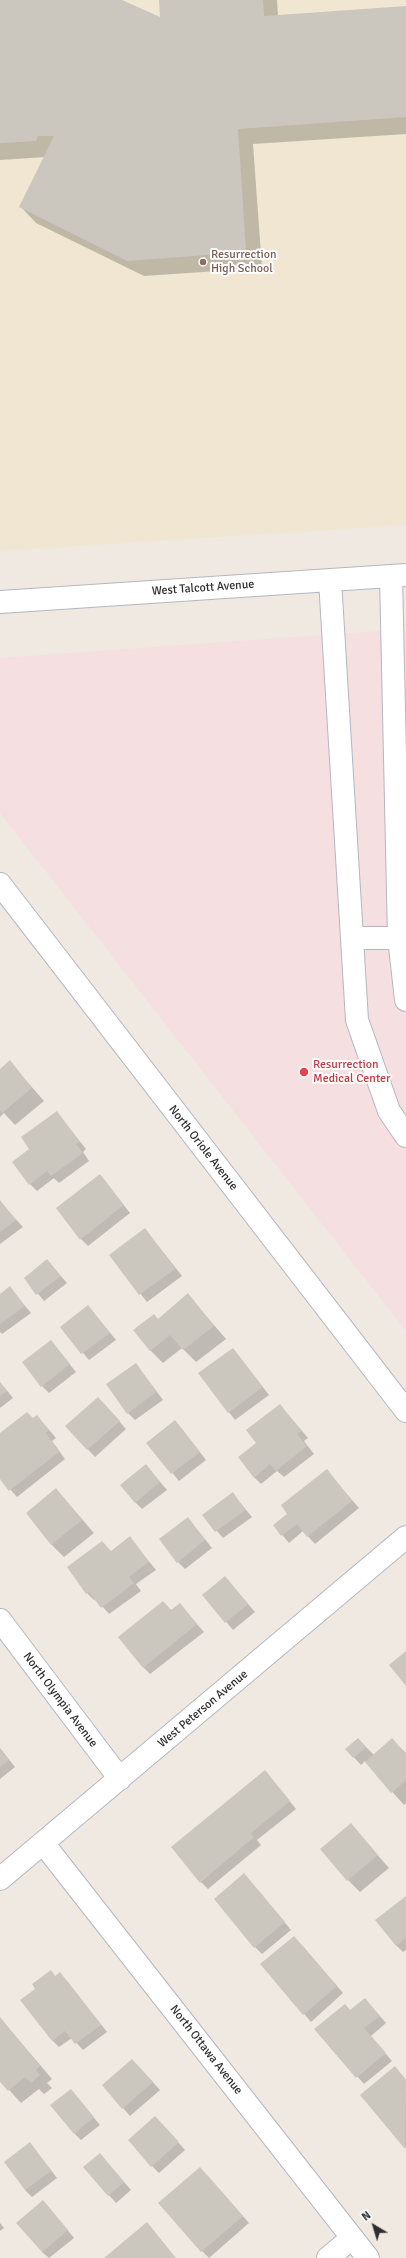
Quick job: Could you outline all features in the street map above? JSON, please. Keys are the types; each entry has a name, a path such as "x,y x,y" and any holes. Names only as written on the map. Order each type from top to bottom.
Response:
{"street":[{"name":"West Talcott Avenue","path":"0,602 398,575"},
{"path":"398,575 406,1000"},
{"path":"330,580 358,1020 389,1111 406,1136"},
{"name":"North Oriole Avenue","path":"0,884 406,1411"},
{"path":"352,938 404,937"},
{"name":"West Peterson Avenue","path":"0,1879 406,1537"},
{"name":"North Olympia Avenue","path":"0,1620 120,1779"},
{"name":"North Ottawa Avenue","path":"43,1843 368,2258"},
{"path":"328,2258 352,2238"}],"shaded area":[{"name":"Resurrection High School","path":"0,0 406,0 406,525 0,551"},
{"name":"Resurrection Medical Center","path":"406,629 406,1331 0,813 0,658"}],"building":[{"name":"Resurrection High School","path":"0,0 122,0 160,17 159,0 263,0 264,16 406,6 406,117 238,129 246,252 127,261 19,207 54,136 38,136 36,141 0,143"},
{"path":"10,1060 32,1088 2,1113 0,1110 0,1069"},
{"path":"57,1111 80,1142 76,1144 83,1153 51,1176 47,1171 29,1185 12,1162 29,1149 21,1137"},
{"path":"100,1174 124,1205 80,1240 56,1208"},
{"path":"0,1200 16,1220 0,1232"},
{"path":"145,1228 175,1269 139,1295 109,1255"},
{"path":"47,1259 61,1276 36,1295 24,1278"},
{"path":"10,1286 25,1306 0,1324 0,1294"},
{"path":"188,1293 214,1326 183,1350 170,1335 150,1351 133,1330 154,1314 158,1319"},
{"path":"88,1305 110,1333 81,1354 60,1327"},
{"path":"51,1340 70,1364 41,1387 22,1362"},
{"path":"233,1348 263,1387 228,1413 198,1373"},
{"path":"136,1363 156,1392 127,1414 106,1384"},
{"path":"0,1382 7,1391 0,1396"},
{"path":"98,1397 120,1421 87,1450 65,1426"},
{"path":"280,1404 301,1431 297,1434 307,1446 276,1471 270,1464 254,1478 238,1457 256,1443 246,1430"},
{"path":"27,1412 33,1418 37,1415 49,1430 46,1433 59,1452 9,1491 0,1479 0,1433"},
{"path":"175,1420 200,1452 171,1474 146,1443"},
{"path":"146,1464 160,1482 135,1503 120,1485"},
{"path":"327,1469 352,1501 307,1537 297,1524 281,1536 273,1525 287,1514 281,1505"},
{"path":"56,1488 82,1520 51,1545 26,1513"},
{"path":"233,1492 245,1510 215,1532 202,1515"},
{"path":"188,1517 205,1540 177,1563 159,1539"},
{"path":"130,1536 149,1562 129,1577 134,1583 101,1608 89,1592 86,1594 67,1567 102,1541 111,1551"},
{"path":"225,1576 248,1604 225,1623 202,1595"},
{"path":"163,1601 171,1610 180,1603 197,1624 143,1668 118,1637"},
{"path":"406,1651 406,1686 389,1665"},
{"path":"358,1738 366,1747 353,1758 345,1749"},
{"path":"392,1738 406,1754 406,1780 391,1793 365,1762"},
{"path":"0,1749 9,1760 0,1767"},
{"path":"265,1770 290,1801 251,1833 254,1837 200,1883 171,1847"},
{"path":"351,1823 378,1855 347,1881 320,1849"},
{"path":"244,1873 285,1922 254,1948 214,1899"},
{"path":"406,1896 406,1938 396,1946 375,1920"},
{"path":"294,1936 337,1986 303,2015 260,1964"},
{"path":"51,1970 55,1976 60,1972 101,2025 75,2044 65,2031 52,2041 20,2000 35,1989 32,1984"},
{"path":"365,1998 380,2016 364,2028 386,2053 356,2078 314,2029 345,2004 350,2010"},
{"path":"0,2017 40,2066 36,2070 40,2075 31,2083 25,2077 8,2091 0,2082"},
{"path":"132,2059 153,2082 122,2109 102,2085"},
{"path":"395,2066 406,2080 405,2149 360,2095"},
{"path":"71,2089 94,2117 74,2134 50,2105"},
{"path":"155,2116 179,2142 151,2167 128,2140"},
{"path":"30,2142 51,2171 25,2190 4,2162"},
{"path":"100,2153 124,2182 108,2196 83,2167"},
{"path":"200,2167 243,2216 201,2252 158,2203"},
{"path":"43,2200 68,2230 42,2252 16,2223"},
{"path":"147,2222 176,2258 104,2258"}],"place":[{"name":"Resurrection High School","path":"203,262"},
{"name":"Resurrection Medical Center","path":"304,1072"}]}
